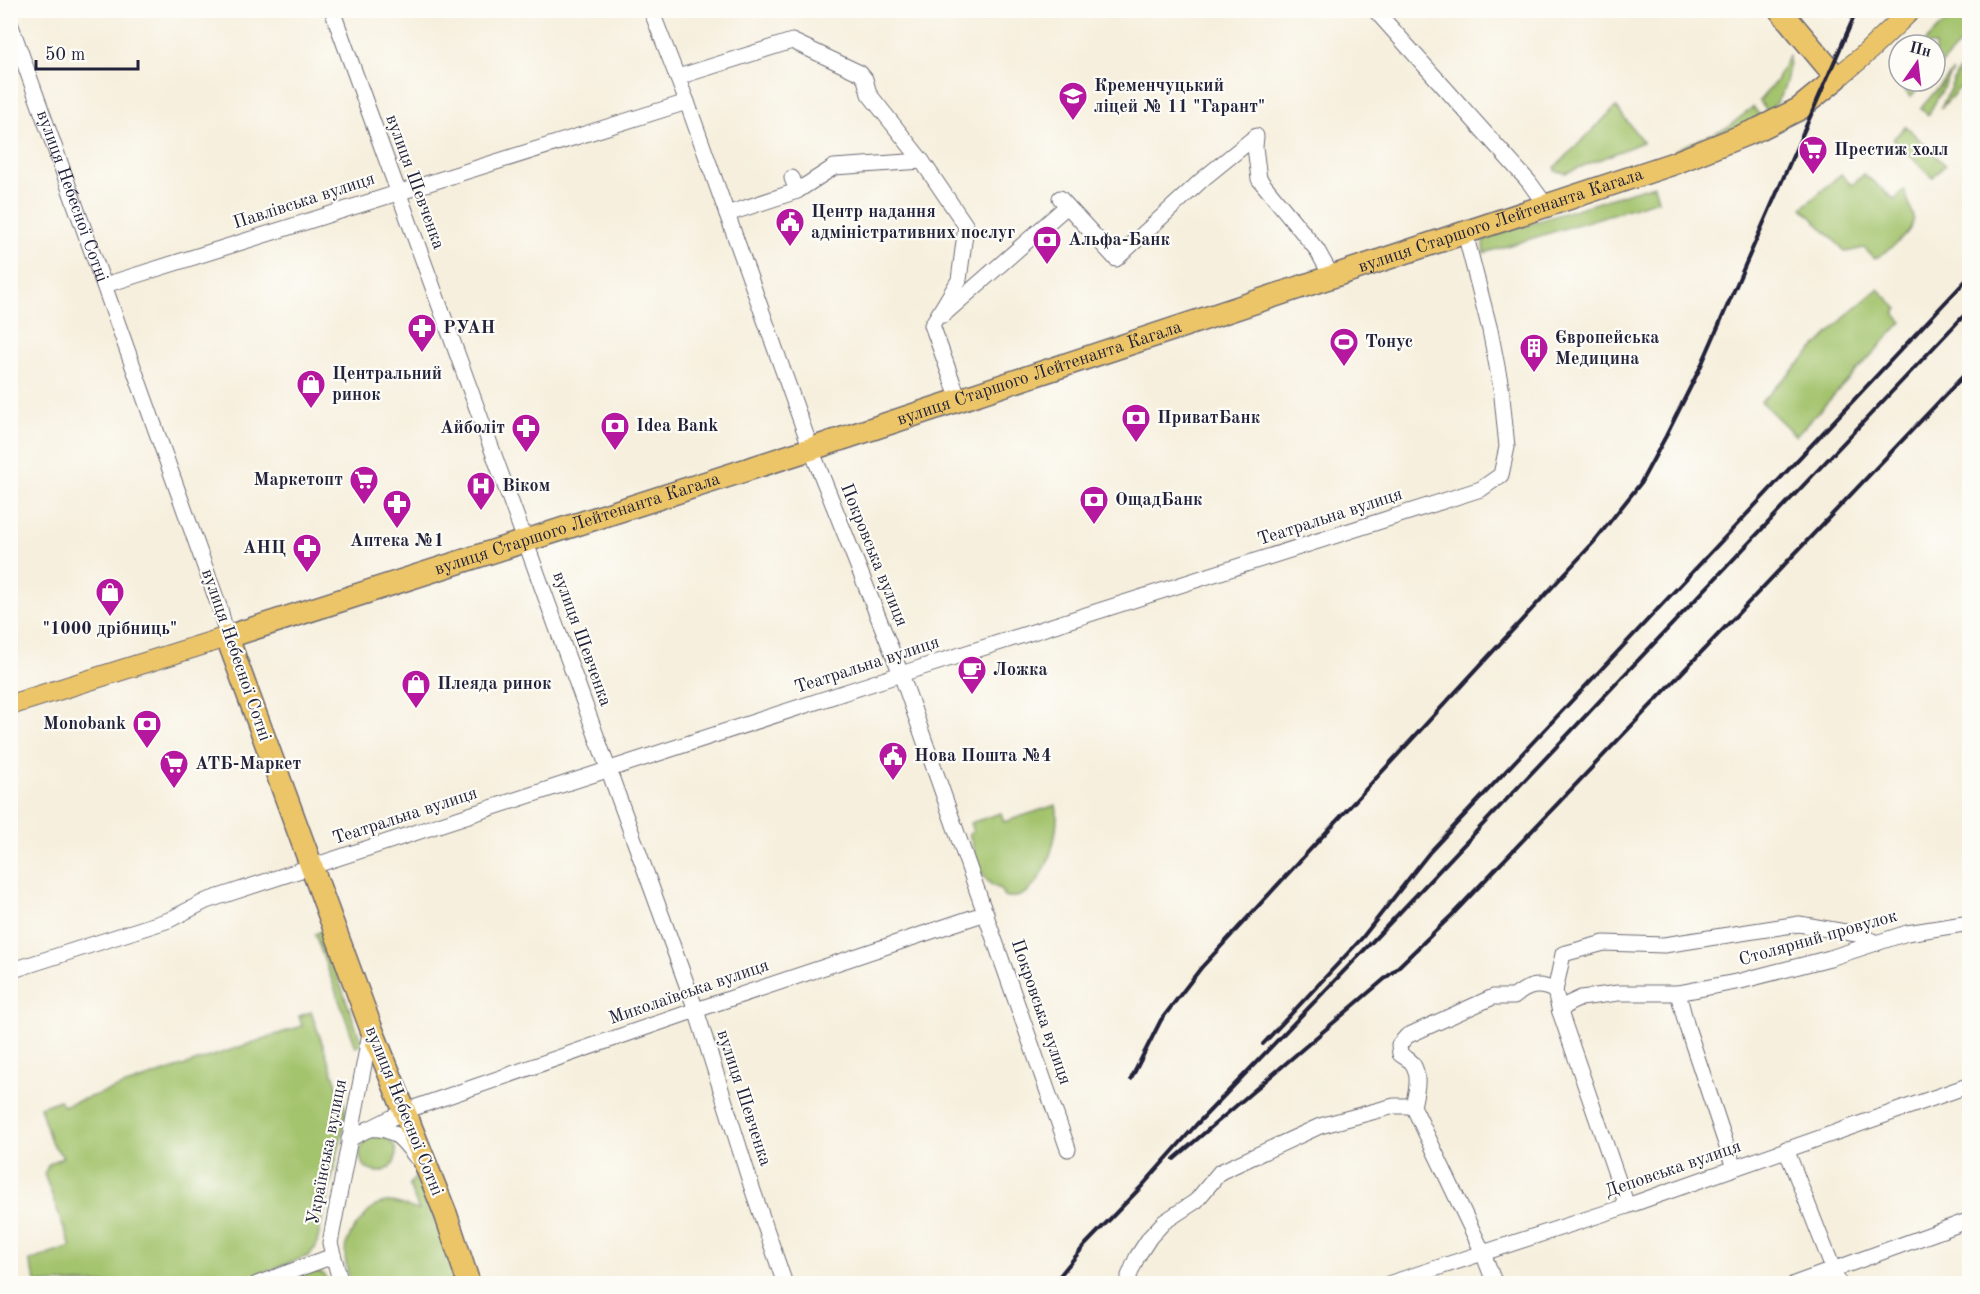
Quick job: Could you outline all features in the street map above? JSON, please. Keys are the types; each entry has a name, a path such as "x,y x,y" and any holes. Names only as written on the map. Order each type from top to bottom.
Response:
{"highway":[{"path":"1780,10 1837,78"},
{"name":"вулиця Старшого Лейтенанта Кагала","path":"227,637 525,539 811,449 1672,164 1759,129 1799,109 1837,78"},
{"name":"вулиця Небесної Сотні","path":"227,637 371,1028 430,1173 469,1284"}],"main road":[{"path":"1837,78 1911,10"},
{"path":"10,705 227,637"}],"street":[{"name":"вулиця Шевченка","path":"332,10 696,1010 785,1284"},
{"name":"Покровська вулиця","path":"651,10 678,77 811,449 901,674 987,913 1068,1149"},
{"path":"1376,10 1523,174 1547,207"},
{"name":"вулиця Небесної Сотні","path":"10,23 216,598 227,637"},
{"path":"678,77 792,41 860,73 865,79 869,94 922,161 966,226 959,280 932,325"},
{"name":"Павлівська вулиця","path":"105,285 687,102"},
{"path":"932,325 1063,202 1116,259 1204,178 1256,136 1259,179 1317,250 1332,277"},
{"path":"727,214 834,166 922,161"},
{"name":"Театральна вулиця","path":"10,971 169,920 206,901 901,674 1481,489 1501,475 1507,447 1501,387 1490,330 1465,233"},
{"path":"932,325 959,400"},
{"name":"Миколаївська вулиця","path":"349,1139 405,1111 696,1010 987,913"},
{"name":"Столярний провулок","path":"1560,1012 1568,1004 1581,998 1618,993 1678,993 1741,981 1830,958 1907,933 1970,923"},
{"path":"1627,1206 1560,1012 1555,991 1563,954 1604,943 1664,945 1799,924 1857,934 1877,943"},
{"path":"1495,1284 1483,1253 1413,1106 1417,1090 1416,1075 1412,1063 1400,1054 1399,1045 1407,1036 1493,997 1514,997 1535,985 1546,986 1555,991"},
{"path":"1678,993 1734,1168"},
{"name":"Українська вулиця","path":"341,1284 330,1244 331,1235 371,1028"},
{"name":"Деповська вулиця","path":"1388,1284 1627,1206 1970,1085"},
{"path":"1130,1284 1129,1276 1137,1257 1150,1237 1164,1222 1183,1212 1196,1201 1220,1172 1320,1126 1394,1106 1413,1106"},
{"path":"368,1129 382,1128 397,1134 430,1173"},
{"path":"1786,1149 1839,1284"},
{"path":"1794,1284 1970,1220"},
{"path":"257,1284 333,1256"}],"green space":[{"path":"957,11 1009,11 988,19 970,21"},
{"path":"1956,11 1969,11 1969,34 1947,58 1947,33 1934,33"},
{"path":"1789,55 1785,86 1768,112 1759,101 1776,81"},
{"path":"1969,64 1969,78 1941,108 1958,71"},
{"path":"1934,93 1940,93 1928,115 1921,108"},
{"path":"1616,107 1643,142 1566,173 1555,171 1555,167"},
{"path":"1753,107 1763,119 1676,153 1675,150 1728,127"},
{"path":"1906,126 1945,165 1933,178 1893,139"},
{"path":"1841,174 1852,185 1864,174 1895,200 1904,190 1912,210 1910,229 1899,241 1875,259 1864,248 1846,252 1802,208"},
{"path":"1654,185 1658,200 1484,253 1483,242 1493,235"},
{"path":"1878,289 1898,309 1894,314 1902,322 1796,436 1761,402 1849,313"},
{"path":"1056,805 1056,831 1052,848 1039,879 1029,890 1017,897 1004,896 1000,889 987,881 979,866 969,834 973,832 970,823 1001,813 1004,822"},
{"path":"321,931 362,1044 356,1047 315,934"},
{"path":"311,1012 345,1107 346,1117 316,1247 308,1256 235,1283 37,1283 29,1261 71,1247 44,1174 49,1164 63,1157 51,1142 40,1107 60,1100 63,1106 302,1026 299,1016"},
{"path":"378,1136 391,1141 396,1154 391,1167 378,1172 365,1167 360,1154 365,1141"},
{"path":"417,1175 458,1283 351,1284 345,1255 352,1232 374,1207 380,1204 395,1203 419,1210 409,1185"},
{"path":"314,1271 324,1274 328,1283 281,1283"}],"railway":[{"path":"1131,1079 1161,1020 1201,968 1593,543 1640,484 1700,368 1857,10"},
{"path":"1263,1044 1362,938 1429,853 1970,276"},
{"path":"1053,1284 1085,1245 1196,1125 1970,309"},
{"path":"1174,1159 1395,970 1452,915 1970,369"}],"place":[{"name":"Кременчуцький ліцей № 11 \"Гарант\"","path":"1073,122"},
{"name":"Престиж холл","path":"1813,176"},
{"name":"Центр надання адміністративних послуг","path":"790,248"},
{"name":"Альфа-Банк","path":"1047,266"},
{"name":"РУАН","path":"422,354"},
{"name":"Тонус","path":"1344,368"},
{"name":"Європейська Медицина","path":"1534,374"},
{"name":"Центральний ринок","path":"311,410"},
{"name":"ПриватБанк","path":"1136,444"},
{"name":"Idea Bank","path":"615,452"},
{"name":"Айболіт","path":"526,454"},
{"name":"Маркетопт","path":"364,506"},
{"name":"Віком","path":"481,512"},
{"name":"ОщадБанк","path":"1094,526"},
{"name":"Аптека №1","path":"397,530"},
{"name":"АНЦ","path":"307,574"},
{"name":"\"1000 дрібниць\"","path":"110,618"},
{"name":"Ложка","path":"972,696"},
{"name":"Плеяда ринок","path":"416,710"},
{"name":"Monobank","path":"147,750"},
{"name":"Нова Пошта №4","path":"893,782"},
{"name":"АТБ-Маркет","path":"174,790"}]}
